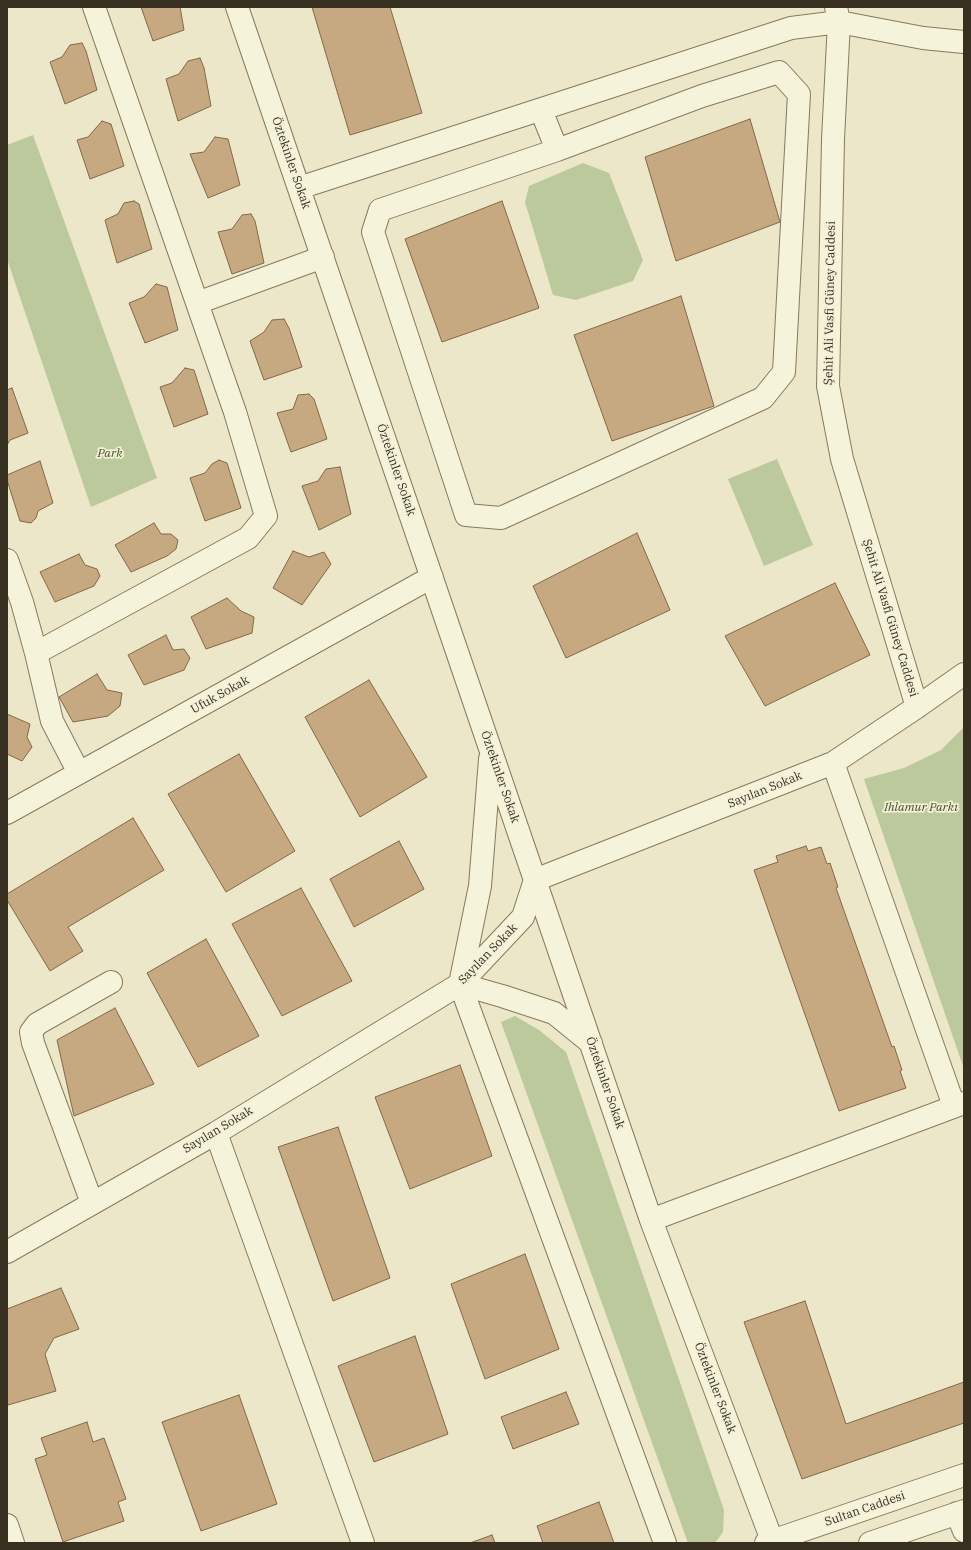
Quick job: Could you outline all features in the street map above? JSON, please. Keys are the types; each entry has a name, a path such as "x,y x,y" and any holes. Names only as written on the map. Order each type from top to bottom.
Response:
{"street":[{"path":"36,653 248,538 266,516 235,412 94,7"},
{"name":"Öztekinler Sokak","path":"237,7 651,1220 771,1542"},
{"path":"299,188 791,28 838,15 923,38 964,42"},
{"name":"Şehit Ali Vasfi Güney Caddesi","path":"838,15 832,139 828,386 842,459 917,707"},
{"path":"779,72 799,94 784,372 763,398 501,518 466,515 372,232 380,210 557,150 702,96 779,72"},
{"path":"541,110 557,150"},
{"path":"197,302 323,257"},
{"path":"7,560 22,602 52,721 79,773"},
{"name":"Ufuk Sokak","path":"7,813 432,577"},
{"name":"Sayılan Sokak","path":"7,1252 216,1133 460,984 523,917 535,880 833,762 964,674"},
{"path":"491,750 480,886 460,984 665,1543"},
{"path":"651,1220 959,1104 833,762"},
{"path":"92,1203 33,1043 31,1032 37,1024 111,982"},
{"path":"460,984 554,1013 591,1043"},
{"path":"216,1133 362,1543"},
{"name":"Sultan Caddesi","path":"771,1542 964,1475"},
{"path":"870,1543 962,1518"},
{"path":"7,1524 13,1543"}],"green space":[{"name":"Park","path":"33,135 157,478 91,507 7,259 7,145"},
{"path":"583,163 609,173 643,260 633,281 576,300 553,295 525,202 529,186"},
{"path":"777,459 813,545 764,566 728,479"},
{"name":"Ihlamur Parkı","path":"964,727 964,1069 864,779 904,768 941,750"},
{"path":"515,1016 539,1030 566,1052 724,1510 723,1532 715,1543 688,1543 501,1022"}],"building":[{"path":"141,7 180,7 184,30 153,41"},
{"path":"312,7 390,7 422,113 350,135"},
{"path":"82,43 86,51 97,90 65,104 50,62 62,57 70,45"},
{"path":"200,58 204,68 211,106 178,121 166,79 179,74 188,61"},
{"path":"750,119 780,222 676,261 645,157"},
{"path":"102,121 111,124 124,166 90,179 77,140 88,137"},
{"path":"215,137 228,139 240,185 208,198 190,154 204,152"},
{"path":"134,201 139,204 152,249 117,263 105,220 118,214 124,203"},
{"path":"502,201 539,308 442,342 405,239"},
{"path":"251,214 255,221 264,263 232,274 218,232 232,229 242,215"},
{"path":"156,284 167,287 178,330 145,343 129,303 144,297"},
{"path":"681,296 714,406 612,441 574,335"},
{"path":"284,319 289,328 302,367 264,380 250,341 264,332 272,320"},
{"path":"185,368 194,370 208,414 174,427 160,387 172,383"},
{"path":"12,388 28,433 10,440 7,445 7,390"},
{"path":"309,394 314,399 327,439 291,452 277,413 293,409 298,395"},
{"path":"219,460 227,463 241,508 205,521 190,478 205,473 212,464"},
{"path":"40,461 53,503 38,511 36,518 31,523 20,521 7,480 7,475"},
{"path":"340,467 351,514 319,530 302,486 318,481 326,469"},
{"path":"154,523 161,534 171,534 178,540 176,549 167,556 131,572 115,545"},
{"path":"637,533 670,610 566,658 533,586"},
{"path":"293,551 309,557 324,552 331,564 302,605 273,588"},
{"path":"79,554 85,565 97,569 100,576 94,586 55,602 40,572"},
{"path":"835,583 870,655 765,706 725,636"},
{"path":"227,598 241,611 254,617 252,633 206,649 191,617"},
{"path":"166,635 173,650 184,649 190,658 184,670 144,685 128,655"},
{"path":"97,674 107,690 122,693 120,706 108,716 73,722 59,697"},
{"path":"369,680 427,777 360,817 305,717"},
{"path":"7,714 30,724 27,737 32,747 22,761 7,754"},
{"path":"239,754 295,851 226,892 168,794"},
{"path":"133,818 164,870 68,927 83,951 50,971 7,900 7,894"},
{"path":"399,841 424,889 354,927 330,879"},
{"path":"806,846 808,851 821,847 827,864 830,863 838,887 836,888 892,1047 894,1046 906,1088 839,1111 754,870 778,862 776,856"},
{"path":"301,888 352,981 282,1016 232,924"},
{"path":"206,939 259,1036 198,1067 147,973"},
{"path":"115,1008 154,1084 74,1116 57,1040"},
{"path":"460,1065 492,1156 410,1189 375,1097"},
{"path":"338,1127 390,1278 333,1301 278,1147"},
{"path":"525,1254 559,1349 485,1379 451,1284"},
{"path":"61,1288 79,1329 54,1338 45,1354 56,1391 8,1405 7,1309"},
{"path":"805,1301 846,1424 964,1382 964,1423 802,1479 744,1322"},
{"path":"415,1336 448,1434 374,1462 338,1366"},
{"path":"566,1392 579,1424 513,1449 501,1417"},
{"path":"239,1395 277,1504 201,1531 162,1422"},
{"path":"87,1422 93,1442 104,1438 126,1499 118,1502 124,1521 63,1542 35,1459 47,1455 41,1438"},
{"path":"599,1502 614,1543 543,1543 537,1526"},
{"path":"492,1535 495,1543 470,1543"}]}
